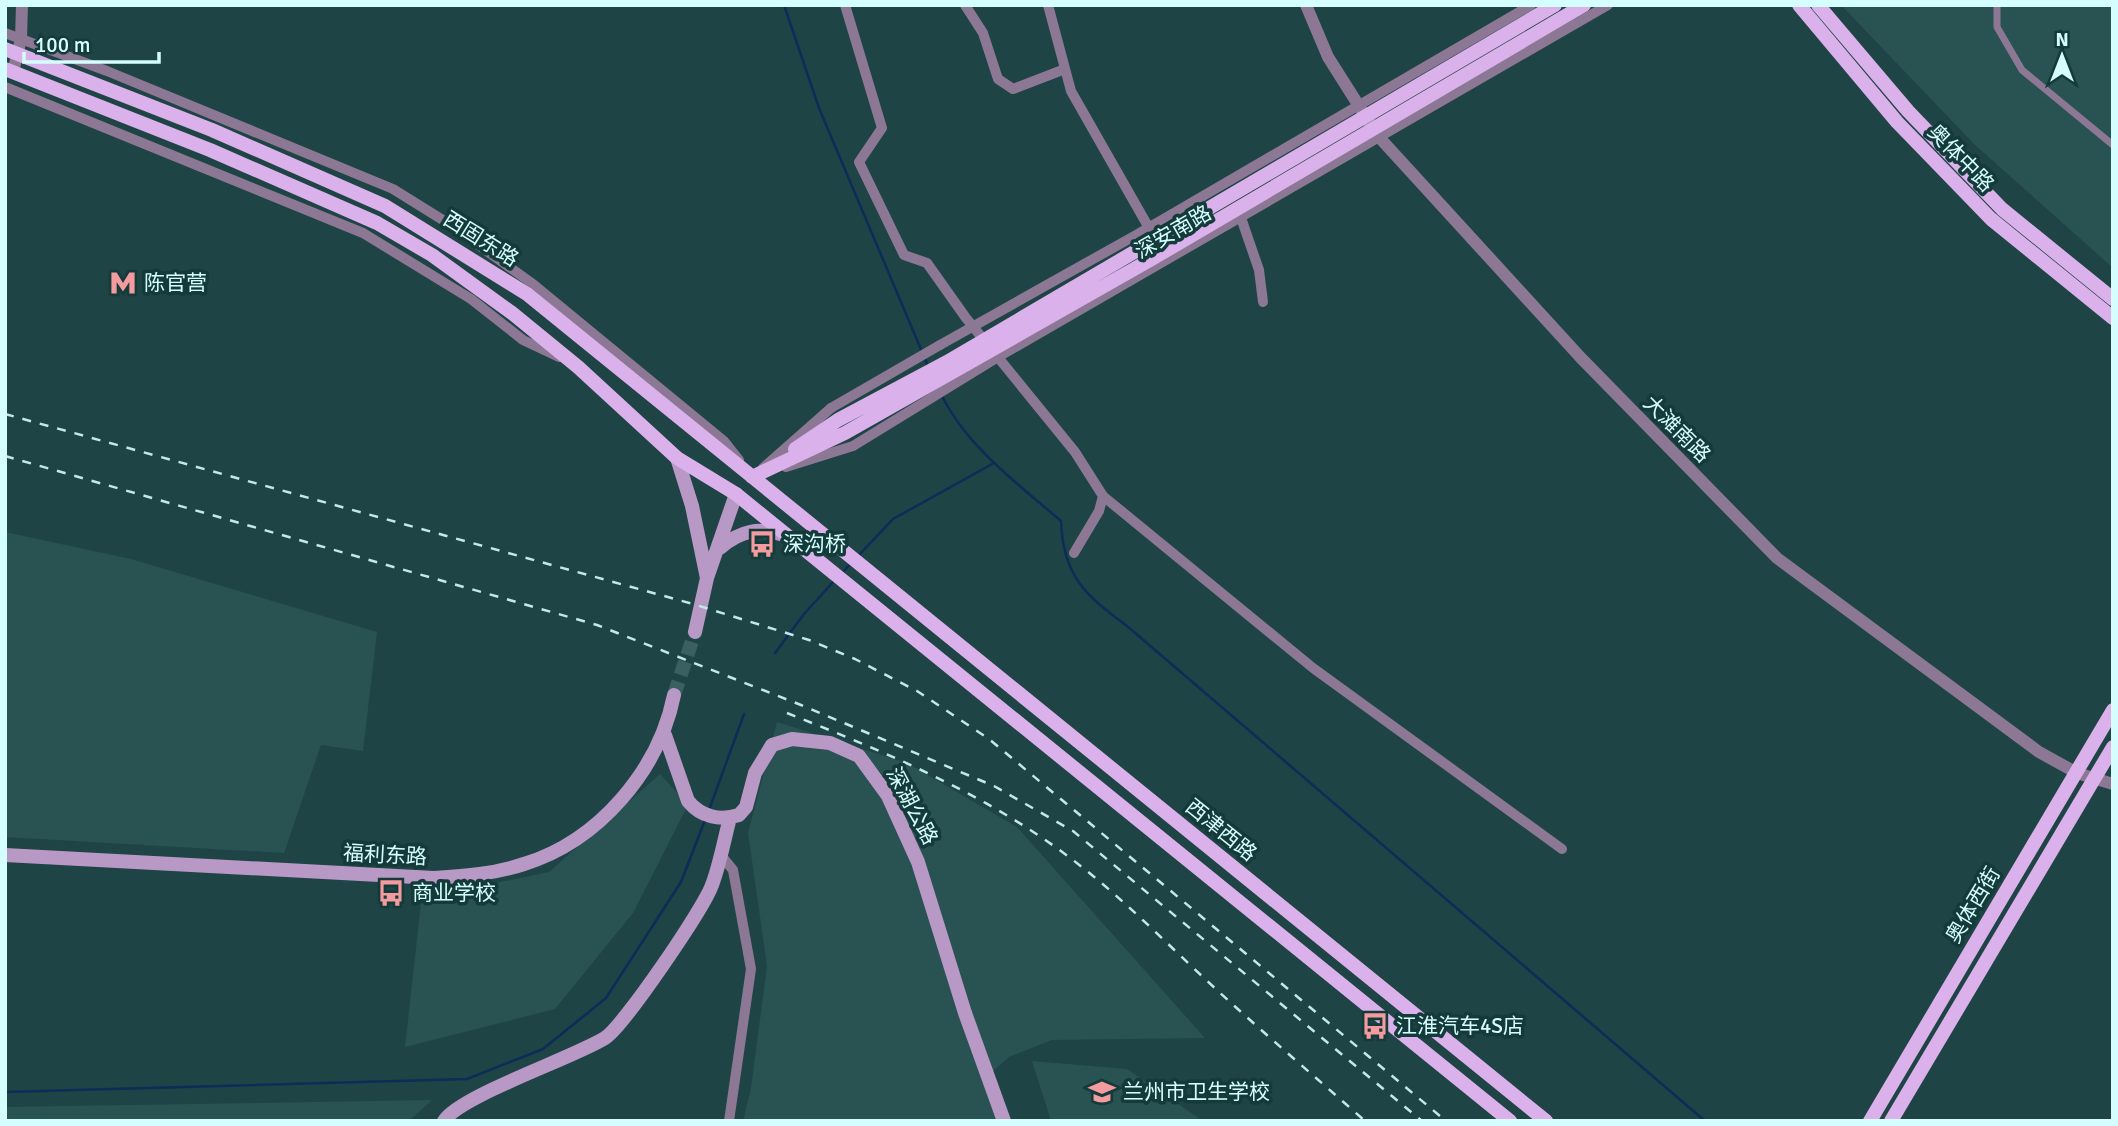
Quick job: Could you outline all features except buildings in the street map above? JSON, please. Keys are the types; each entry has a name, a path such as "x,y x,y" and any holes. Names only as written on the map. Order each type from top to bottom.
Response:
{"main road":[{"name":"深安南路","path":"752,478 838,420 952,372 1369,122 1555,5"},
{"name":"深安南路","path":"992,348 1239,212 1369,122 1584,5"},
{"name":"奥体中路","path":"1799,5 1897,122 1991,219 2113,318"},
{"name":"奥体中路","path":"1818,5 1909,111 2003,209 2113,299"},
{"name":"西固东路","path":"12,52 212,130 385,206 527,294 869,572"},
{"name":"西固东路","path":"9,70 210,150 377,223 432,255 512,313 578,367 677,458 736,494 1510,1121"},
{"path":"677,458 692,506 708,578"},
{"path":"695,632 708,578 736,494 752,478"},
{"path":"719,548 733,537 749,530 767,530 784,535"},
{"name":"西津西路","path":"869,572 1546,1121"},
{"name":"福利东路","path":"5,855 434,878 485,874 526,864 560,849 601,820 634,785 665,735 674,695"},
{"name":"奥体西街","path":"1870,1121 2113,710"},
{"path":"444,1121 448,1114 476,1099 607,1037 648,987 712,888 730,818 714,818 694,808 688,801 665,735"},
{"name":"深湖公路","path":"730,818 739,815 746,807 755,772 772,745 792,739 830,743 859,756 888,796 918,862 965,1013 1004,1121"},
{"name":"奥体西街","path":"1891,1121 2113,747"}],"street":[{"path":"22,5 21,39 12,52 6,87 363,233 460,292 523,340 578,367"},
{"path":"845,5 882,128 859,162 904,255 928,263 966,318 1075,452 1103,496 1313,668 1562,849"},
{"path":"965,5 983,33 998,79 1013,89 1065,69"},
{"path":"1048,5 1072,91 1149,228"},
{"name":"大滩南路","path":"1306,5 1328,57 1369,122 1581,358 1777,558 2039,752 2077,772 2113,783"},
{"name":"深安南路","path":"1369,122 1531,5"},
{"name":"深安南路","path":"752,478 838,420 940,345 1149,228 1608,5"},
{"path":"1997,5 1997,27 2022,70 2113,145"},
{"path":"5,33 393,189 446,222 533,284 724,441 752,478"},
{"path":"1239,212 1259,270 1263,302"},
{"path":"2019,242 2027,229"},
{"name":"深安南路","path":"752,478 853,446 952,372"},
{"path":"1074,553 1099,511 1103,496"},
{"path":"720,854 733,870 751,969 729,1121"}],"shaded area":[{"path":"1841,5 2113,5 2113,268 1975,145"},
{"path":"5,532 131,559 377,632 363,751 321,745 284,853 5,837"},
{"path":"777,722 907,763 1017,827 1205,1038 1052,1040 1009,1057 984,1079 1003,1121 743,1121 751,1088 767,966 748,833"},
{"path":"660,774 688,805 633,913 555,1009 405,1047 422,894 442,894 549,872"},
{"name":"兰州市卫生学校","path":"1032,1061 1127,1069 1203,1121 1051,1121"},
{"path":"432,1100 409,1121 5,1121 5,1107"}],"waterway":[{"path":"784,5 819,108 928,366"},
{"path":"941,394 964,431 994,463 1061,521 1066,556 1088,594 1705,1121"},
{"path":"859,555 893,519 994,463"},
{"path":"842,573 852,562"},
{"path":"775,653 804,614 835,580"},
{"path":"709,810 744,714"},
{"path":"5,1092 467,1079 543,1049 606,998 681,882 705,820"}],"tunnel":[{"path":"674,695 695,632"}],"railway":[{"path":"5,414 693,604 809,640 855,659 917,691 989,739 1446,1121"},
{"path":"5,456 597,625 801,705 994,786 1073,831 1422,1121"},
{"path":"787,713 933,776 1003,813 1069,857 1138,915 1365,1121"}],"place":[{"name":"陈官营","path":"123,283"},
{"name":"深沟桥","path":"762,544"},
{"name":"商业学校","path":"391,893"},
{"name":"江淮汽车4S店","path":"1375,1026"},
{"name":"兰州市卫生学校","path":"1102,1092"}]}
